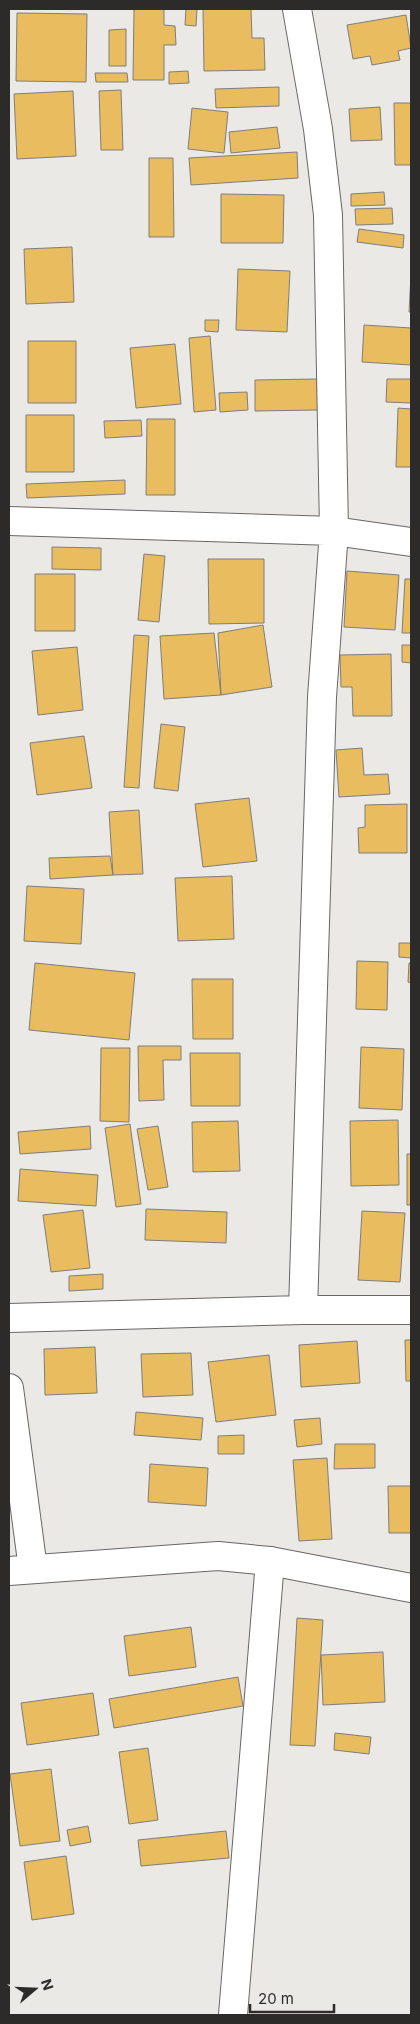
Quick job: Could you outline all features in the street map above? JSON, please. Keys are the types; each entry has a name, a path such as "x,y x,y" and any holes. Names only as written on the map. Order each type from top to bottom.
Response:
{"street":[{"path":"297,9 318,129 328,215 334,531 322,697 303,1310"},
{"path":"9,521 334,531 411,542"},
{"path":"9,1318 303,1310 411,1310"},
{"path":"9,1388 21,1570 218,1556 270,1561 411,1588"},
{"path":"233,2015 270,1561"}],"building":[{"path":"134,9 164,9 164,25 175,26 176,45 164,45 164,80 133,80"},
{"path":"186,9 197,9 196,26 185,25"},
{"path":"203,9 251,9 252,38 264,38 265,70 204,71"},
{"path":"17,13 87,14 86,82 16,81"},
{"path":"406,15 411,48 398,51 400,60 372,65 370,56 353,59 347,25"},
{"path":"126,29 126,66 109,66 109,30"},
{"path":"188,71 189,83 169,84 169,72"},
{"path":"95,73 127,73 128,82 96,82"},
{"path":"279,87 279,106 216,108 215,89"},
{"path":"121,90 123,150 101,150 99,91"},
{"path":"73,91 76,156 17,159 14,94"},
{"path":"394,103 411,103 411,165 395,165"},
{"path":"380,107 382,140 351,141 349,109"},
{"path":"192,108 228,112 224,153 188,149"},
{"path":"277,127 280,148 231,153 229,132"},
{"path":"297,152 298,178 191,185 189,158"},
{"path":"149,158 173,158 174,237 149,237"},
{"path":"384,192 385,205 351,206 351,194"},
{"path":"221,194 284,195 283,243 221,243"},
{"path":"392,208 393,224 356,225 355,209"},
{"path":"359,229 404,235 403,248 357,242"},
{"path":"72,247 74,302 26,304 24,249"},
{"path":"238,269 290,271 287,332 236,330"},
{"path":"411,275 411,312 409,312"},
{"path":"205,320 219,320 218,332 205,331"},
{"path":"364,325 411,328 411,365 362,362"},
{"path":"210,336 216,410 194,412 189,338"},
{"path":"28,341 76,341 76,403 28,403"},
{"path":"175,344 181,404 136,408 130,348"},
{"path":"317,379 318,410 255,411 255,380"},
{"path":"387,379 411,379 411,403 386,402"},
{"path":"247,392 248,410 220,412 219,393"},
{"path":"398,408 411,409 411,467 396,467"},
{"path":"26,415 74,415 74,472 26,472"},
{"path":"147,419 175,419 175,495 146,495"},
{"path":"141,420 142,436 105,438 104,421"},
{"path":"125,480 125,494 27,498 26,484"},
{"path":"52,547 101,548 101,570 52,569"},
{"path":"144,554 165,556 159,622 138,620"},
{"path":"208,559 264,559 264,623 209,624"},
{"path":"347,571 399,575 395,630 344,627"},
{"path":"35,574 75,574 75,631 35,631"},
{"path":"405,579 411,579 411,633 402,633"},
{"path":"263,625 272,687 221,695 218,633"},
{"path":"214,633 221,695 164,699 160,636"},
{"path":"134,635 149,636 139,788 124,787"},
{"path":"402,645 411,645 411,663 402,662"},
{"path":"77,647 83,710 38,715 32,651"},
{"path":"391,654 392,716 353,716 352,687 341,687 340,655"},
{"path":"161,724 185,727 178,791 154,788"},
{"path":"84,736 92,788 37,795 30,743"},
{"path":"362,748 364,775 388,774 390,794 339,797 336,750"},
{"path":"249,798 257,861 203,867 195,804"},
{"path":"407,804 407,853 359,853 358,828 365,827 365,805"},
{"path":"139,810 143,874 113,875 109,812"},
{"path":"110,856 113,875 50,879 49,858"},
{"path":"232,876 234,939 178,941 175,878"},
{"path":"27,886 84,889 81,944 24,941"},
{"path":"399,943 411,943 411,958 399,957"},
{"path":"357,961 388,962 387,1010 356,1009"},
{"path":"35,963 135,973 129,1040 29,1030"},
{"path":"409,963 411,963 411,983 408,982"},
{"path":"192,979 233,979 233,1039 193,1039"},
{"path":"138,1046 181,1046 181,1060 163,1060 164,1100 139,1101"},
{"path":"361,1047 404,1049 402,1110 359,1108"},
{"path":"101,1048 130,1048 129,1122 100,1121"},
{"path":"190,1053 240,1053 240,1106 191,1106"},
{"path":"398,1120 399,1185 351,1186 350,1121"},
{"path":"238,1121 240,1171 193,1172 192,1122"},
{"path":"130,1124 141,1204 116,1207 105,1128"},
{"path":"90,1126 91,1149 20,1154 18,1132"},
{"path":"158,1126 168,1187 148,1190 137,1129"},
{"path":"407,1154 411,1154 411,1205 407,1205"},
{"path":"20,1169 98,1175 96,1206 18,1201"},
{"path":"146,1209 227,1212 226,1243 145,1240"},
{"path":"83,1210 90,1268 51,1272 43,1215"},
{"path":"362,1211 405,1213 400,1282 358,1280"},
{"path":"103,1274 103,1289 69,1291 69,1276"},
{"path":"405,1340 411,1340 411,1381 406,1381"},
{"path":"357,1341 360,1383 301,1387 299,1345"},
{"path":"95,1347 97,1393 45,1395 44,1349"},
{"path":"191,1353 193,1395 143,1397 141,1354"},
{"path":"269,1355 276,1415 216,1422 208,1362"},
{"path":"136,1412 203,1418 201,1440 134,1435"},
{"path":"320,1418 322,1444 297,1447 294,1420"},
{"path":"244,1435 244,1454 218,1454 218,1436"},
{"path":"335,1444 375,1444 375,1468 334,1469"},
{"path":"327,1458 332,1539 299,1541 293,1460"},
{"path":"150,1464 208,1468 206,1506 148,1502"},
{"path":"388,1486 411,1486 411,1533 389,1533"},
{"path":"297,1618 323,1620 315,1746 290,1745"},
{"path":"191,1627 196,1667 129,1676 124,1636"},
{"path":"383,1652 385,1702 323,1705 321,1655"},
{"path":"238,1677 243,1706 114,1728 109,1699"},
{"path":"93,1693 99,1735 27,1745 21,1703"},
{"path":"335,1733 371,1737 369,1754 334,1750"},
{"path":"148,1748 158,1820 129,1824 119,1752"},
{"path":"51,1769 60,1841 20,1846 10,1774"},
{"path":"88,1826 91,1842 70,1846 67,1830"},
{"path":"226,1831 229,1858 141,1866 138,1840"},
{"path":"66,1856 74,1914 32,1920 24,1862"}]}
